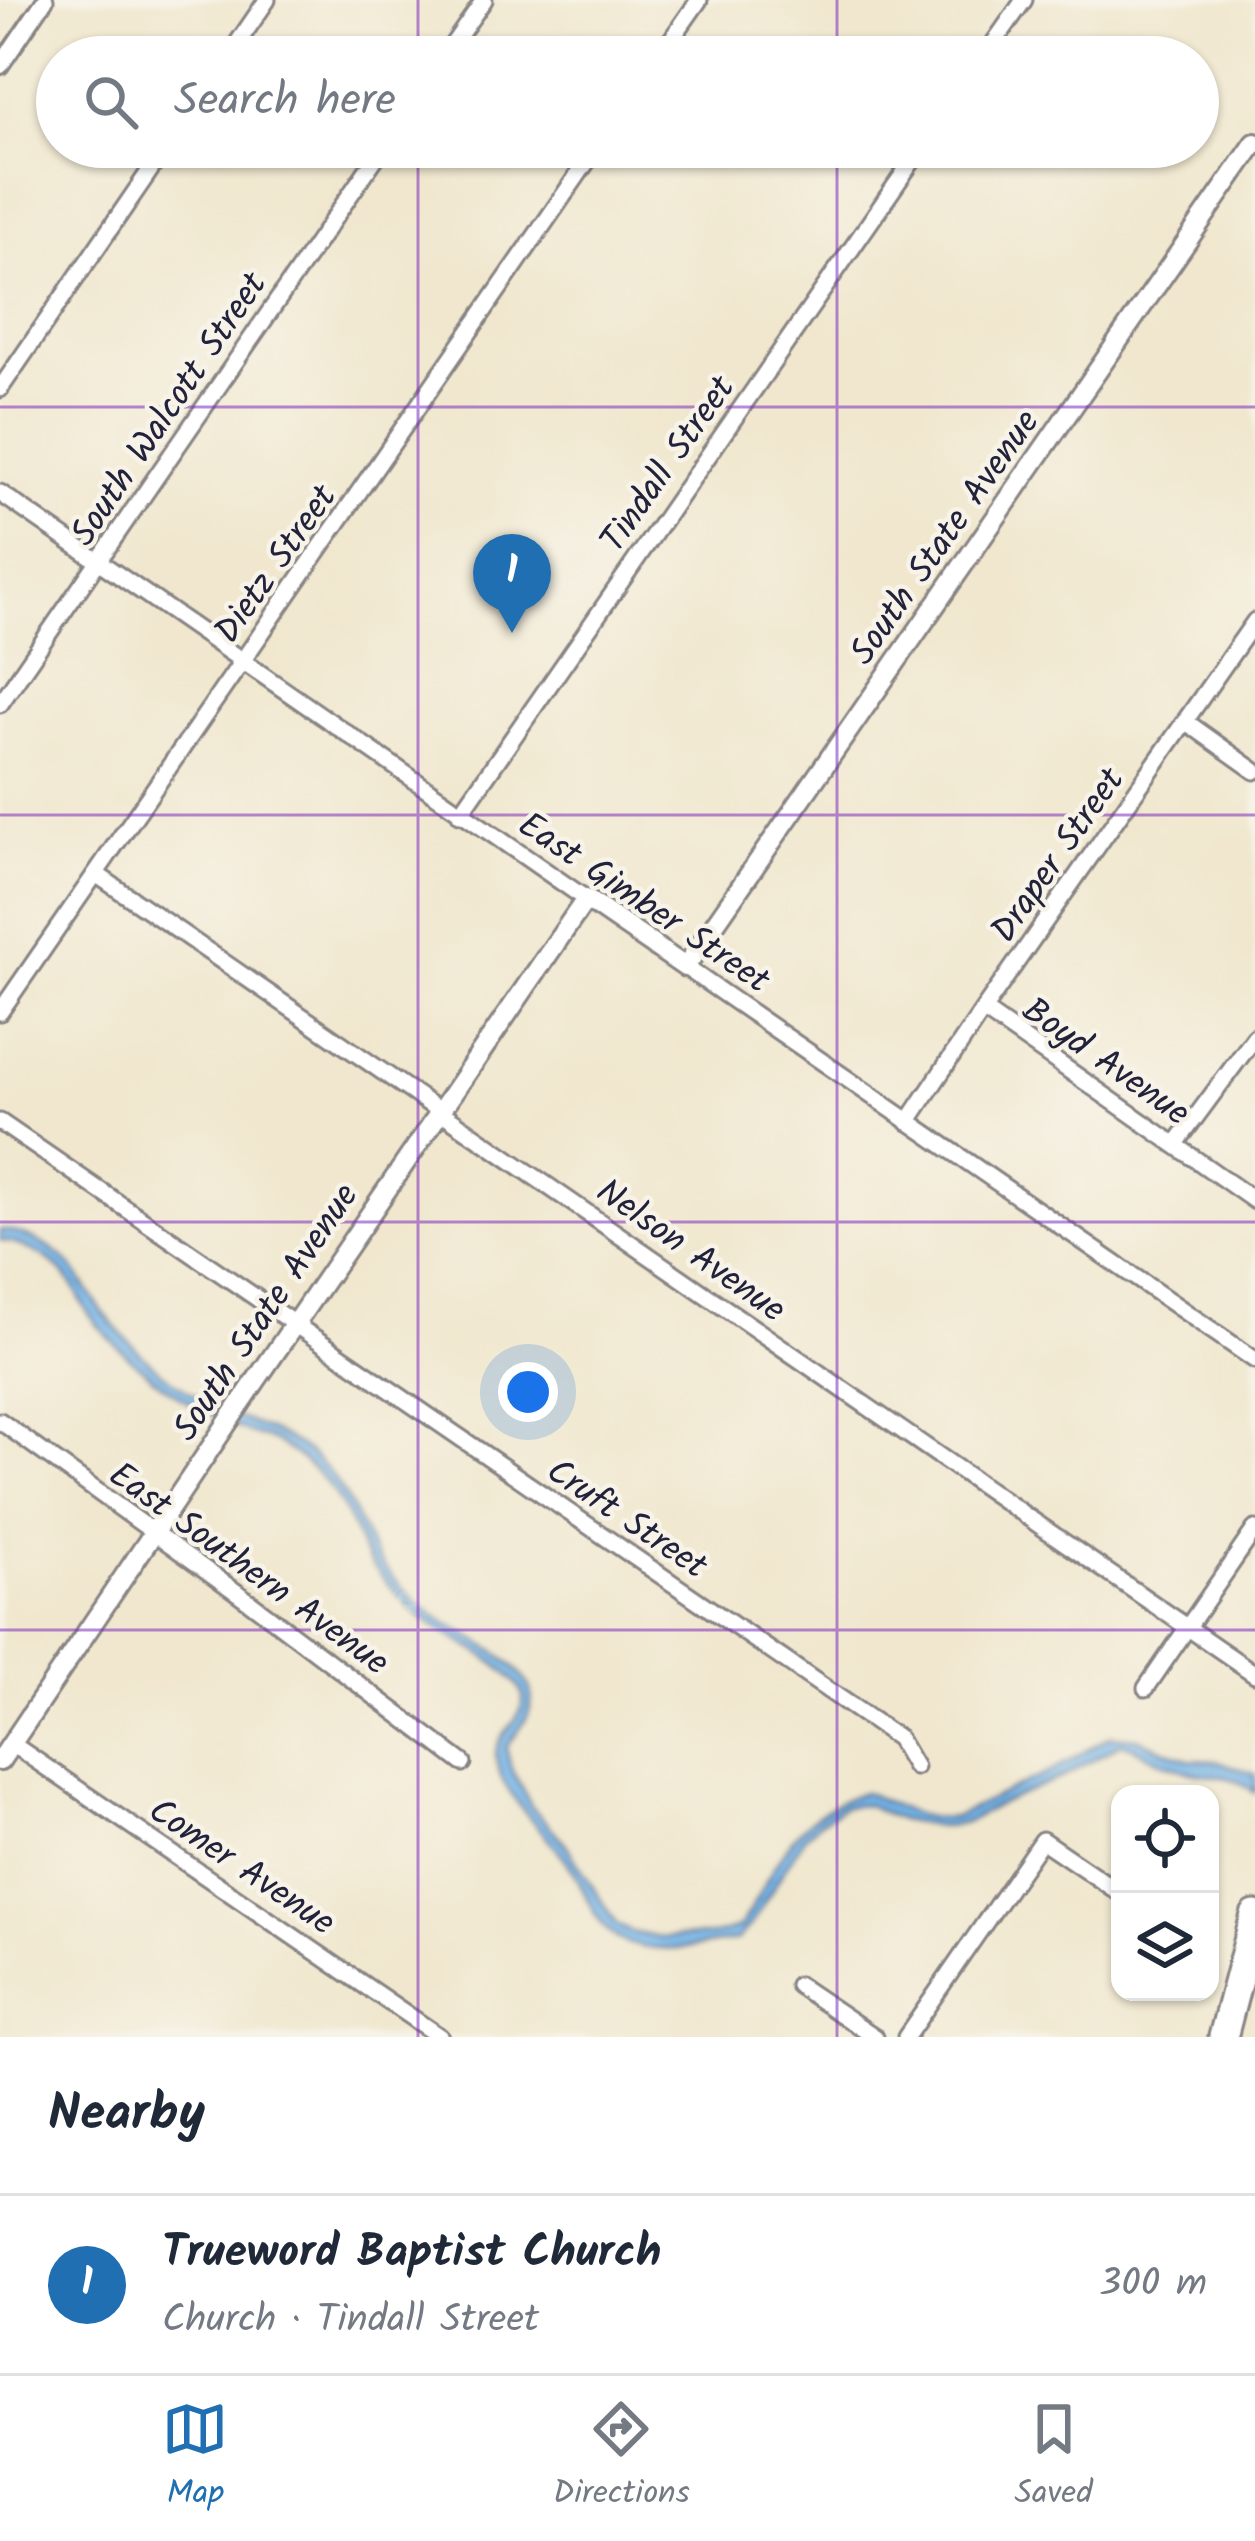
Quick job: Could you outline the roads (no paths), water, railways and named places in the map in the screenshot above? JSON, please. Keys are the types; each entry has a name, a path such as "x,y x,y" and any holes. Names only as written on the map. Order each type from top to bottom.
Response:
{"highway":[{"path":"1223,2037 1255,1915"}],"street":[{"path":"0,66 46,0"},
{"path":"242,36 267,0"},
{"path":"459,36 484,0"},
{"path":"674,36 699,0"},
{"path":"999,36 1024,0"},
{"name":"South State Avenue","path":"685,968 1255,143"},
{"path":"0,389 152,168"},
{"name":"South Walcott Street","path":"0,704 368,168"},
{"name":"Dietz Street","path":"0,1012 583,168"},
{"name":"Tindall Street","path":"460,814 907,168"},
{"name":"East Gimber Street","path":"0,493 1255,1360"},
{"name":"Draper Street","path":"908,1122 1255,621"},
{"path":"1186,722 1255,770"},
{"name":"Nelson Avenue","path":"95,874 1255,1674"},
{"name":"South State Avenue","path":"0,1761 586,899"},
{"name":"Boyd Avenue","path":"983,1010 1255,1201"},
{"path":"1175,1145 1255,1037"},
{"name":"Cruft Street","path":"0,1122 898,1738 915,1767"},
{"name":"East Southern Avenue","path":"0,1421 463,1763"},
{"path":"1146,1688 1255,1528"},
{"name":"Comer Avenue","path":"12,1744 440,2037"},
{"path":"906,2037 1042,1840 1111,1887"},
{"path":"798,1985 875,2037"}],"water":[{"path":"0,1230 53,1250 121,1333 177,1383 311,1455 342,1491 378,1559 410,1596 516,1669 527,1683 531,1700 527,1717 506,1748 511,1768 531,1806 565,1843 616,1924 631,1932 660,1938 715,1935 739,1928 800,1831 837,1803 863,1792 918,1815 954,1817 1054,1770 1110,1736 1137,1738 1190,1760 1218,1761 1255,1774 1255,1793 1236,1781 1184,1770 1121,1743 1063,1777 951,1825 900,1820 867,1805 844,1806 804,1837 737,1940 664,1949 621,1940 597,1917 571,1867 515,1799 498,1769 498,1745 523,1702 516,1683 492,1661 425,1620 399,1596 371,1563 339,1501 311,1468 275,1442 220,1419 162,1384 101,1329 51,1262 0,1240"}],"place":[{"name":"Trueword Baptist Church","path":"512,633"}]}
